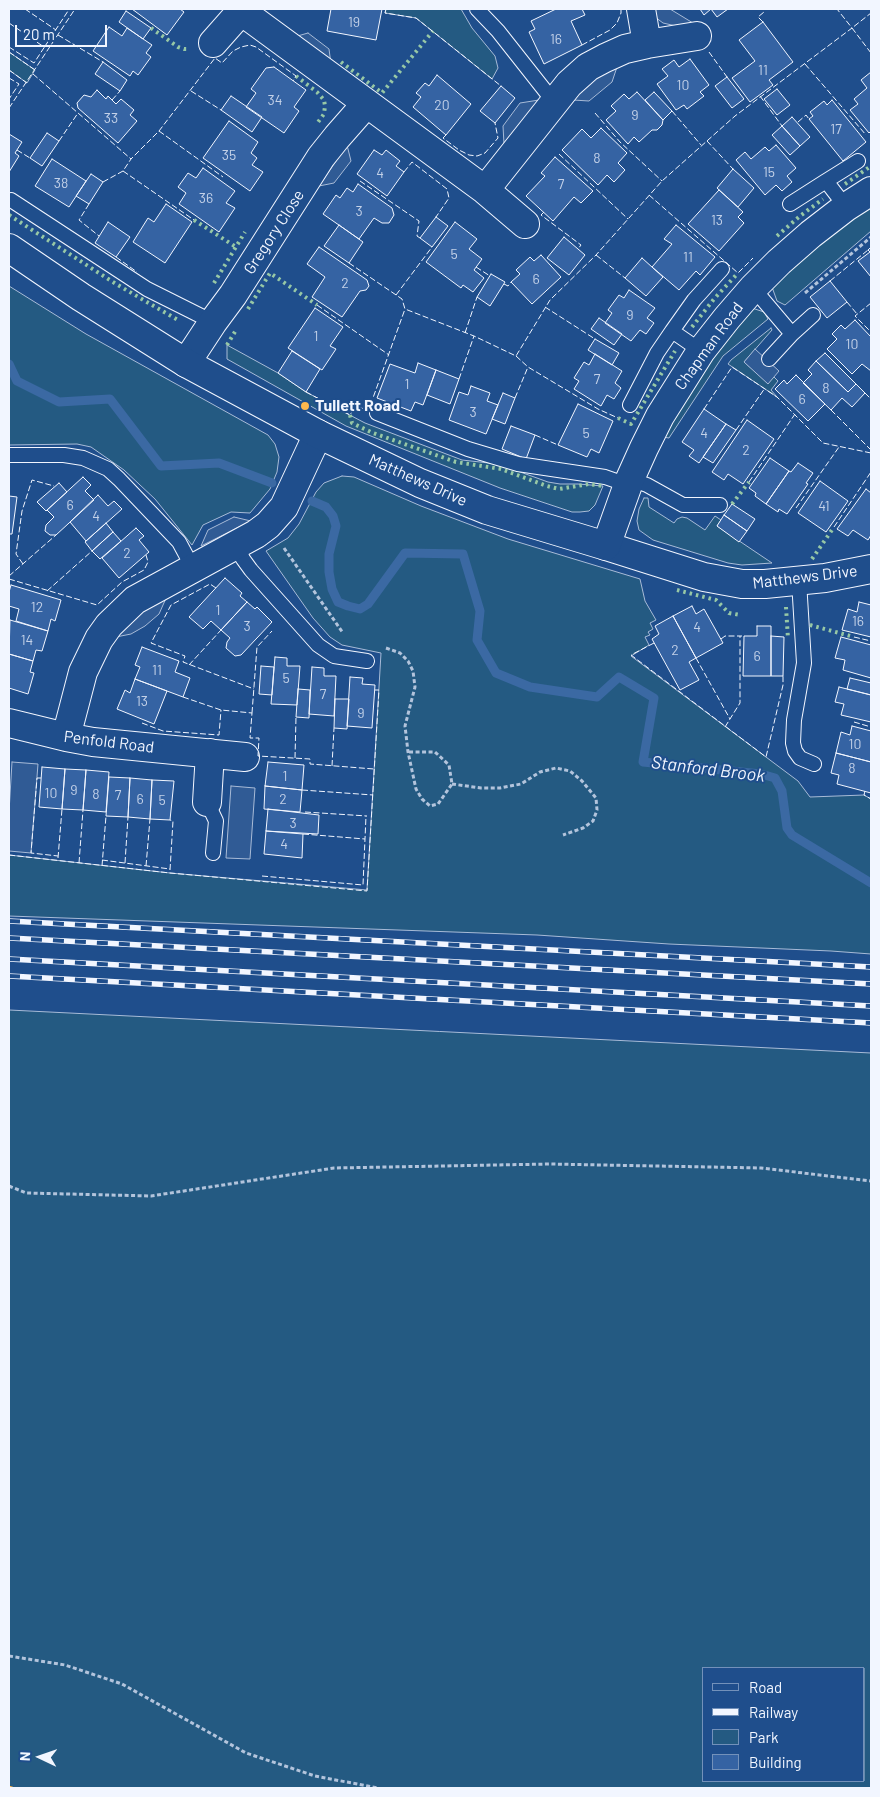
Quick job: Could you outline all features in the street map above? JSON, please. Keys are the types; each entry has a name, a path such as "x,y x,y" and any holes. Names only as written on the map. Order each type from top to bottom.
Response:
{"street":[{"path":"641,9 647,44"},
{"path":"213,43 242,10 366,104 485,190 525,224"},
{"path":"485,190 569,84 588,68 625,49 697,36"},
{"name":"Gregory Close","path":"186,364 213,322 234,295 321,158 366,104"},
{"name":"Chapman Road","path":"606,546 629,482 660,416 701,351 753,288 811,234 846,207 871,191"},
{"name":"Matthews Drive","path":"9,248 186,364 318,434 420,483 479,506 664,566 726,582 765,584 825,578 871,569"},
{"path":"66,737 82,672 99,639 121,611 135,600 256,534 276,516 297,482 318,434"},
{"name":"Penfold Road","path":"9,723 93,742 245,757"},
{"path":"207,802 210,753"}],"lane":[{"path":"477,9 498,31 554,102"},
{"path":"790,204 858,161"},
{"path":"826,181 846,207"},
{"path":"10,200 147,289 213,322"},
{"path":"630,405 657,353 694,300 722,269"},
{"path":"753,288 792,334"},
{"path":"769,359 813,315"},
{"path":"672,331 701,351"},
{"path":"377,413 468,448 518,464 647,485 683,505 720,505"},
{"path":"9,455 64,455 83,458 108,470 119,479 179,542 193,568"},
{"path":"236,545 252,570 318,645 334,656 367,661"},
{"path":"799,580 804,663 794,720 793,744 800,758 814,764"},
{"path":"207,802 216,821 213,853"}],"path":[{"path":"408,752 435,752 449,765 452,784 481,788 500,788 521,784 540,772 556,768 570,771 582,781 596,798 597,810 593,821 582,828 563,835"},
{"path":"9,1186 26,1193 151,1196 334,1168 550,1164 761,1168 871,1181"},
{"path":"9,1656 66,1665 122,1684 246,1752 315,1776 378,1788"}],"green space":[{"path":"386,9 461,9 472,28 495,56 498,68 492,79 416,18 385,13"},
{"path":"9,52 35,70 27,83 9,70"},
{"path":"871,205 871,231 785,305 777,301 772,287 798,261"},
{"path":"9,286 86,334 268,435 275,444 279,457 277,472 270,489 250,513 231,512 203,525 192,545 155,499 124,470 91,447 77,444 9,445"},
{"path":"752,308 764,312 768,319 723,356 669,438 663,437 716,351"},
{"path":"771,328 772,330 744,362 768,383 774,377 778,381 771,390 777,397 728,364"},
{"path":"227,345 278,373 306,392 365,423 462,460 498,464 548,482 603,486 595,505 589,511 580,512 572,512 500,488 346,426 227,359"},
{"path":"342,476 354,477 421,506 508,539 640,579 645,601 656,620 650,623 653,629 648,632 650,635 645,637 649,645 631,656 798,781 810,797 864,795 871,799 871,954 537,935 9,916 9,855 170,873 367,890 381,653 342,645 330,637 313,618 266,551 288,538 299,524 316,492 324,483"},
{"path":"644,498 648,498 649,507 674,523 682,517 687,518 705,530 715,516 721,520 717,526 772,563 742,565 728,563 653,540 639,530 637,521 639,509"},
{"path":"9,1010 871,1053 871,1788 9,1788"}],"shaded area":[{"path":"651,9 670,9 693,23 676,26 663,23 655,17"},
{"path":"308,33 329,49 331,64 294,37"},
{"path":"617,67 612,82 589,101 573,100 599,76"},
{"path":"539,100 504,144 503,126 520,103"},
{"path":"347,145 351,161 334,183 319,186"},
{"path":"755,349 779,371 768,384 744,362"},
{"path":"234,517 251,521 201,546 208,530"},
{"path":"167,596 159,614 145,626 131,634 116,637 149,606"},
{"path":"12,762 38,764 31,853 9,851"},
{"path":"231,786 255,788 250,859 226,858"}],"building":[{"path":"132,9 180,9 184,12 167,35"},
{"path":"331,9 382,9 376,40 327,31"},
{"path":"556,9 582,9 585,15 571,21 582,45 544,64 529,32 535,29 531,21"},
{"path":"700,9 711,9 704,15"},
{"path":"711,9 728,9 717,17"},
{"path":"126,11 151,28 143,39 119,22"},
{"path":"763,22 793,62 769,80 773,85 750,102 732,78 755,61 739,40"},
{"path":"109,27 122,36 127,28 152,45 146,53 151,57 138,75 133,71 130,76 93,51"},
{"path":"690,59 709,85 700,92 704,96 687,109 684,105 676,110 657,84 668,76 662,69 674,60 679,67"},
{"path":"103,62 127,80 120,91 95,74"},
{"path":"274,67 306,90 294,107 299,111 284,133 246,107 256,93 251,89 266,68"},
{"path":"871,72 871,131 869,133 850,110 858,104 854,99 867,88 861,80"},
{"path":"437,75 471,104 446,135 413,107 421,97 416,93 425,83 429,86"},
{"path":"727,77 744,99 732,108 715,86"},
{"path":"501,86 515,98 495,123 480,111"},
{"path":"777,89 790,105 777,115 764,99"},
{"path":"97,90 106,99 108,96 116,104 121,99 134,110 130,115 137,121 118,143 78,108 77,103 84,95 91,97"},
{"path":"637,92 663,120 662,125 657,130 652,130 639,142 634,137 628,144 606,120 616,111 611,106 624,94 629,99"},
{"path":"654,92 672,111 663,120 645,100"},
{"path":"231,96 262,117 252,132 221,110"},
{"path":"832,100 866,142 843,161 809,119 813,116 810,112 824,101 827,105"},
{"path":"792,117 810,137 800,146 782,126"},
{"path":"229,121 258,142 251,153 257,158 252,165 263,172 250,191 203,158"},
{"path":"782,126 800,146 790,155 772,135"},
{"path":"601,128 627,153 618,163 625,170 614,182 607,175 598,185 562,150 582,129 591,138"},
{"path":"47,133 59,141 42,166 30,158"},
{"path":"9,134 22,142 15,153 19,156 9,172"},
{"path":"776,145 796,168 787,176 792,182 782,191 776,185 765,195 736,160 745,152 751,159 765,147 769,151"},
{"path":"374,150 382,155 386,150 400,161 396,166 404,172 387,196 357,174"},
{"path":"555,157 593,191 581,203 574,197 553,221 526,196 545,176 541,173"},
{"path":"52,159 86,181 69,207 35,186"},
{"path":"203,168 235,191 226,203 235,208 219,232 179,204 186,193 178,187 188,173 196,178"},
{"path":"733,169 754,188 738,207 717,188"},
{"path":"91,174 103,182 89,204 76,196"},
{"path":"358,184 392,208 394,215 389,223 382,223 374,218 359,239 323,214 336,195 340,198 347,188 353,192"},
{"path":"719,190 743,212 738,217 744,223 719,251 688,224"},
{"path":"166,204 192,222 165,263 133,242 148,218 154,222"},
{"path":"436,217 448,226 432,247 420,238"},
{"path":"108,222 130,237 116,257 95,243"},
{"path":"455,222 477,239 469,249 482,259 474,270 484,278 473,292 463,285 461,288 426,262"},
{"path":"339,225 363,242 349,263 324,246"},
{"path":"676,225 715,257 700,275 696,271 679,290 652,267 672,244 664,239"},
{"path":"564,237 585,255 569,275 547,258"},
{"path":"319,247 367,280 369,286 366,290 360,291 342,317 312,297 325,277 307,264"},
{"path":"871,247 871,277 858,261 870,252 868,250"},
{"path":"541,255 561,277 532,304 511,282 520,274 516,270 530,257 534,261"},
{"path":"642,258 663,277 646,296 625,278"},
{"path":"491,274 505,282 490,306 477,297"},
{"path":"830,281 847,302 827,318 810,297"},
{"path":"629,290 655,308 647,318 654,323 646,334 640,330 631,341 605,323 612,313 608,310 619,295 624,298"},
{"path":"315,308 343,327 330,346 336,349 322,370 288,348"},
{"path":"599,318 622,334 614,345 591,329"},
{"path":"855,320 871,337 871,371 862,364 852,374 827,349 837,339 832,334 841,325 845,329"},
{"path":"595,339 619,353 612,365 588,350"},
{"path":"292,351 320,369 306,392 278,373"},
{"path":"825,353 856,384 848,392 816,361"},
{"path":"595,354 622,371 615,383 621,388 614,399 607,395 601,406 574,389 579,381 574,378 584,362 589,365"},
{"path":"816,361 848,392 856,384 865,393 852,407 842,398 831,410 803,383 812,374 808,370"},
{"path":"418,363 436,370 423,405 415,402 411,411 377,398 390,364 415,373"},
{"path":"436,370 459,379 450,404 427,395"},
{"path":"796,375 825,404 808,421 775,389 784,380 787,384"},
{"path":"471,386 490,393 487,401 498,405 486,434 449,420 459,392 468,395"},
{"path":"503,393 515,398 505,424 492,419"},
{"path":"578,404 613,421 599,453 591,449 587,457 558,445"},
{"path":"704,409 726,424 699,463 689,456 694,450 682,442"},
{"path":"747,420 774,439 743,484 728,474 724,480 712,472"},
{"path":"726,424 736,430 713,463 703,457"},
{"path":"511,426 535,435 526,459 502,449"},
{"path":"770,458 789,471 766,504 755,496 756,493 749,488"},
{"path":"798,463 813,473 806,483 808,484 787,514 779,509 778,512 766,504 789,471 791,472"},
{"path":"83,477 91,485 85,491 94,500 56,535 50,535 45,531 46,525 54,517 47,510"},
{"path":"820,481 848,501 826,532 798,513"},
{"path":"59,483 67,492 46,511 37,502"},
{"path":"866,489 871,493 871,535 868,540 853,530 848,536 837,529"},
{"path":"98,495 108,506 114,501 122,509 86,541 70,522"},
{"path":"9,496 17,497 12,534 9,534"},
{"path":"732,504 755,519 747,531 724,515"},
{"path":"724,515 747,531 739,542 717,526"},
{"path":"106,523 113,532 92,551 85,542"},
{"path":"136,528 144,536 139,540 149,552 119,578 102,558"},
{"path":"113,532 121,541 100,559 92,551"},
{"path":"225,578 242,593 240,596 247,602 221,630 211,621 203,629 189,617"},
{"path":"11,585 61,600 55,621 51,619 48,631 16,621 19,609 9,606"},
{"path":"247,602 255,609 257,607 272,622 241,655 235,656 226,648 230,638 221,630"},
{"path":"859,602 871,605 871,637 842,630 848,609 857,612"},
{"path":"692,606 696,614 704,609 723,643 696,658 673,616"},
{"path":"673,616 696,658 689,662 699,680 680,690 652,639 659,634 655,626"},
{"path":"10,620 48,631 42,651 36,650 33,661 9,654"},
{"path":"757,626 771,626 771,676 743,676 744,636 757,636"},
{"path":"771,636 784,637 783,676 771,676"},
{"path":"841,637 871,645 871,678 843,670 845,660 835,658"},
{"path":"142,647 179,661 175,672 190,678 183,697 135,679 140,667 135,665"},
{"path":"9,654 33,661 30,672 34,673 28,694 9,688"},
{"path":"275,657 287,658 287,666 300,666 297,705 271,704"},
{"path":"261,666 274,667 272,695 259,694"},
{"path":"312,667 324,668 324,676 336,676 334,716 309,714"},
{"path":"350,677 363,678 362,684 375,685 372,728 347,726"},
{"path":"850,678 871,683 871,695 847,689"},
{"path":"135,679 167,691 154,724 117,709 125,690 130,693"},
{"path":"839,687 871,695 871,722 841,715 844,704 835,702"},
{"path":"298,689 310,690 309,718 296,717"},
{"path":"335,699 349,699 347,729 334,728"},
{"path":"852,726 871,731 871,762 836,753 841,732 850,735"},
{"path":"836,753 871,762 871,793 837,784 839,775 831,773"},
{"path":"268,762 304,765 302,790 265,786"},
{"path":"42,767 65,769 62,809 39,807"},
{"path":"65,769 86,770 83,810 62,809"},
{"path":"86,770 109,772 106,812 83,810"},
{"path":"109,777 130,778 128,817 106,816"},
{"path":"130,778 152,780 150,819 128,817"},
{"path":"152,780 174,781 170,820 150,819"},
{"path":"265,786 302,790 300,812 264,809"},
{"path":"268,809 319,815 318,834 266,831"},
{"path":"266,831 303,834 302,858 264,854"}],"waterway":[{"name":"Stanford Brook","path":"9,364 17,381 59,402 110,399 161,466 219,463 272,483"},
{"name":"Stanford Brook","path":"312,501 326,507 333,516 336,526 329,554 329,572 332,589 338,602 360,609 368,604 405,553 463,554 480,611 477,640 496,673 530,687 597,697 619,677 654,698 643,762 761,774 775,778 782,791 787,828 792,835 871,883"}],"railway":[{"path":"9,921 871,967"},
{"path":"9,938 871,984"},
{"path":"9,959 871,1006"},
{"path":"9,976 871,1023"}],"hedge":[{"path":"151,28 178,47 188,49"},
{"path":"341,62 382,93 433,31"},
{"path":"296,76 317,92 324,100 324,114 316,125"},
{"path":"845,184 871,166"},
{"path":"777,236 823,199"},
{"path":"9,215 116,284 178,320"},
{"path":"194,220 236,247"},
{"path":"214,283 245,232"},
{"path":"248,309 270,273 317,305"},
{"path":"692,327 738,273"},
{"path":"227,345 236,330"},
{"path":"618,418 631,424 675,351"},
{"path":"350,415 352,423 373,433 456,462 501,469 559,489 589,484 603,486"},
{"path":"732,504 749,482"},
{"path":"812,559 834,527"},
{"path":"677,590 716,600 729,613 740,615"},
{"path":"786,607 788,639"},
{"path":"810,625 854,637"}],"fence":[{"path":"25,9 56,30"},
{"path":"9,108 75,9"},
{"path":"386,9 385,13 416,18 501,86"},
{"path":"582,45 610,30 617,23 621,9"},
{"path":"349,263 402,299 405,309 474,336 516,356 550,300 596,255 662,181 735,116 852,28 837,9"},
{"path":"9,47 34,63 68,11"},
{"path":"763,22 758,17 764,12"},
{"path":"871,13 852,28 871,53"},
{"path":"9,23 44,47"},
{"path":"58,35 103,62"},
{"path":"103,182 123,171 131,159 159,131 215,58 222,63 233,51 250,45 256,47 296,76 293,81"},
{"path":"9,52 35,70"},
{"path":"709,52 727,77"},
{"path":"805,64 866,135"},
{"path":"9,70 27,83"},
{"path":"33,74 78,113"},
{"path":"9,78 19,84 9,99"},
{"path":"112,100 120,91"},
{"path":"191,91 221,110"},
{"path":"760,96 782,126"},
{"path":"672,111 701,145"},
{"path":"59,141 78,113 131,159"},
{"path":"595,113 620,142 662,181"},
{"path":"798,122 806,115 809,119"},
{"path":"446,135 443,138 459,150 469,155 477,156 485,153 498,138 495,123"},
{"path":"159,131 223,177"},
{"path":"707,141 733,169"},
{"path":"17,150 30,158"},
{"path":"559,154 628,219"},
{"path":"404,172 412,162 447,189 449,198 436,217"},
{"path":"123,171 194,220"},
{"path":"360,181 419,221 417,236 420,238"},
{"path":"649,195 738,273 753,258"},
{"path":"89,204 79,220 99,236"},
{"path":"544,212 541,215 581,245 578,249"},
{"path":"396,295 432,247"},
{"path":"830,281 868,250"},
{"path":"596,255 625,278"},
{"path":"116,257 137,272"},
{"path":"476,267 490,276"},
{"path":"504,284 508,286 511,282"},
{"path":"465,333 477,297"},
{"path":"847,302 857,314"},
{"path":"871,303 855,316 871,332"},
{"path":"317,305 389,355"},
{"path":"545,307 595,339"},
{"path":"306,392 350,415 353,410 359,408 369,409 405,309"},
{"path":"459,379 474,336"},
{"path":"516,356 528,367 598,409 618,418"},
{"path":"515,398 528,367"},
{"path":"704,409 732,367 777,397 823,443 871,453"},
{"path":"736,430 765,388"},
{"path":"865,393 871,399"},
{"path":"831,410 871,450"},
{"path":"749,482 795,414"},
{"path":"535,435 558,445"},
{"path":"796,508 839,447"},
{"path":"834,527 871,472"},
{"path":"23,564 16,554 22,511 32,480 54,486"},
{"path":"9,576 56,535"},
{"path":"47,591 92,551"},
{"path":"9,579 97,605 122,582 144,570 148,562 146,555"},
{"path":"216,588 210,584 171,605 151,643 185,656 183,662 254,689"},
{"path":"189,665 221,630"},
{"path":"252,713 257,647 272,631"},
{"path":"721,639 725,636 742,636"},
{"path":"725,727 740,703 740,636"},
{"path":"854,637 871,641"},
{"path":"654,643 631,655 766,757 783,685 783,676"},
{"path":"696,658 730,719"},
{"path":"9,855 170,873 367,891 379,690 375,690"},
{"path":"183,697 221,710 252,713 250,738 259,738 258,756 310,759 310,764 374,769"},
{"path":"142,723 163,731 219,735 221,710"},
{"path":"295,758 296,717"},
{"path":"854,722 871,727"},
{"path":"332,766 334,728"},
{"path":"41,778 37,778 31,853 58,856"},
{"path":"302,790 373,795"},
{"path":"865,791 864,795 871,799"},
{"path":"58,858 62,809"},
{"path":"79,863 83,810"},
{"path":"305,812 367,816"},
{"path":"102,866 106,816"},
{"path":"262,876 363,885 366,816"},
{"path":"125,863 128,817"},
{"path":"146,866 150,819"},
{"path":"170,820 173,821 170,870"},
{"path":"303,834 365,839"},
{"path":"102,860 170,869"}],"power":[{"path":"9,1786 15,1788"}],"place":[{"name":"Tullett Road","path":"305,406"}]}
